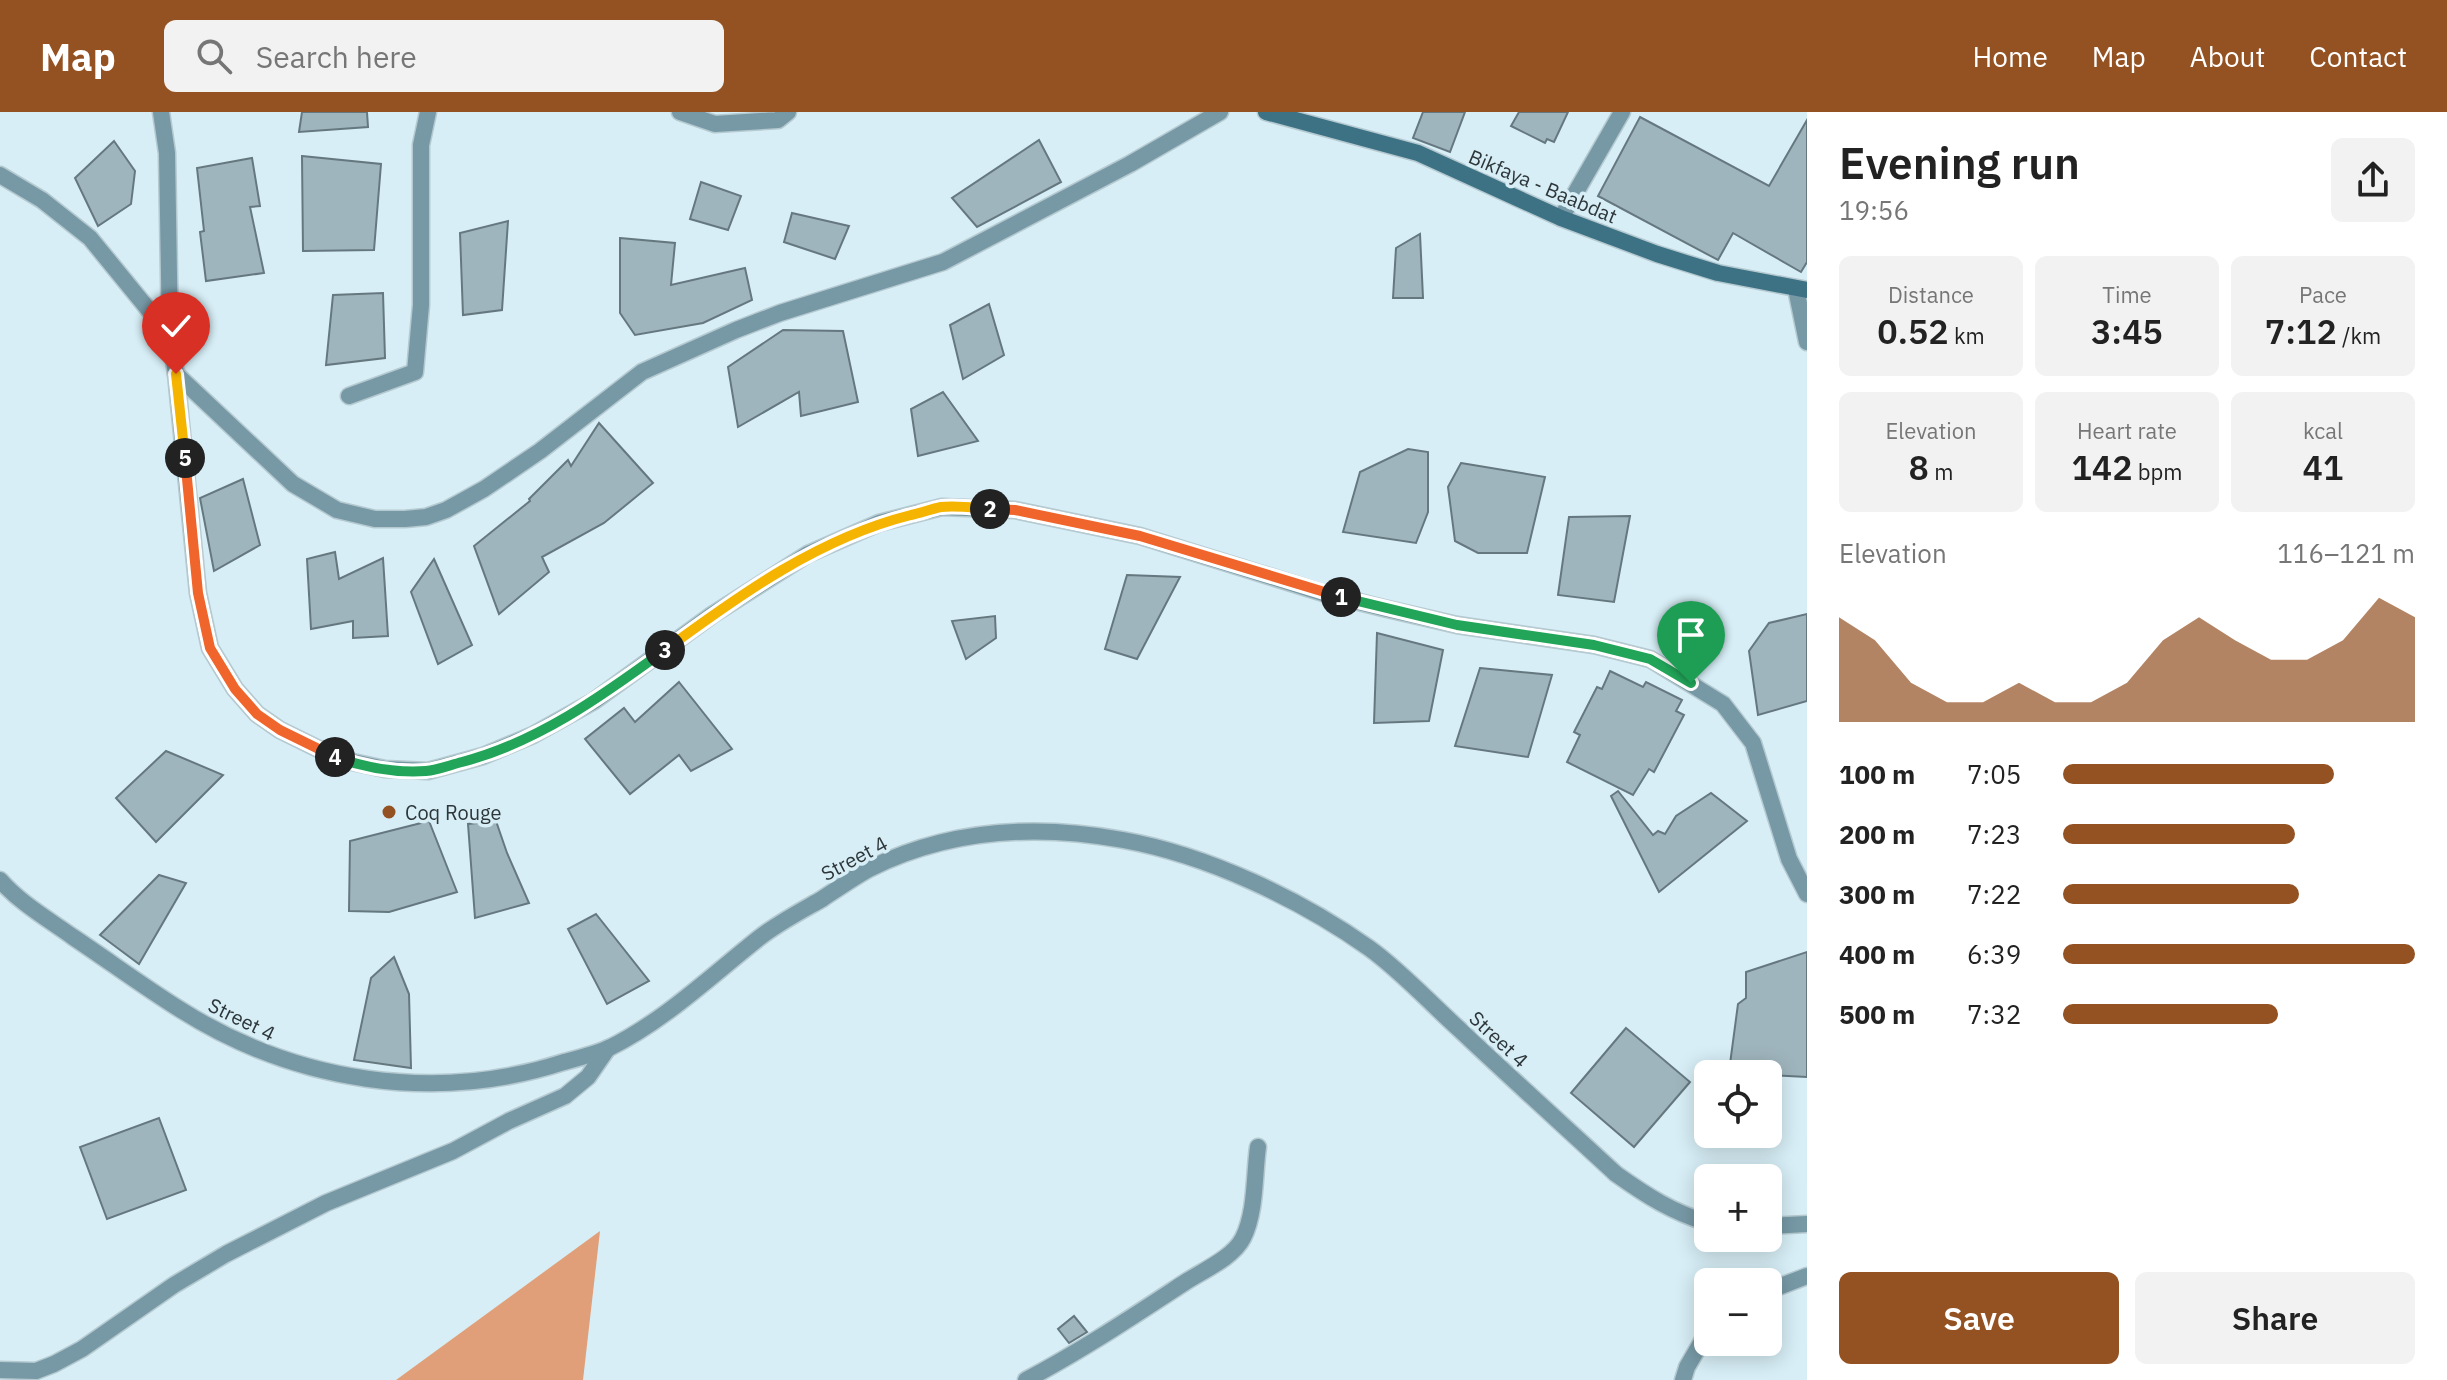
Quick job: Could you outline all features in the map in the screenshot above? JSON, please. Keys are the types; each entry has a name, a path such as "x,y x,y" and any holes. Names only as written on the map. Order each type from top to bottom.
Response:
{"main road":[{"name":"Bikfaya - Baabdat","path":"1266,112 1418,153 1561,218 1657,254 1718,273 1802,289"}],"street":[{"path":"161,112 167,153 170,336 198,593 210,648 235,689 257,714 280,730 339,759 385,769 428,771 483,756 533,735 594,701 712,615 819,549 879,523 942,507 1015,510 1140,536 1323,593 1383,608 1457,625 1594,645 1650,659 1723,704 1753,743 1789,859 1807,894"},
{"path":"349,396 415,372 421,305 421,145 428,112"},
{"path":"680,112 715,124 778,120 788,112"},
{"path":"176,374 265,460 312,497 337,510 375,519 426,517 484,489 540,451 642,372 780,313 943,262 1130,164 1220,112"},
{"path":"1561,218 1622,112"},
{"path":"0,175 42,200 90,238 170,336"},
{"path":"1802,289 1807,342"},
{"name":"Street 4","path":"0,880 24,902 164,1000 217,1033 299,1065 347,1077 417,1084 468,1082 533,1073 608,1048 665,1013 765,934 868,870 917,849 976,834 1023,831 1067,832 1126,840 1189,858 1269,888 1372,950 1616,1174 1651,1198 1694,1219"},
{"path":"0,1370 36,1371 54,1364 82,1349 174,1285 226,1254 326,1203 453,1151 565,1096 588,1077 608,1048"},
{"path":"1026,1380 1141,1311 1227,1255 1242,1241 1250,1216 1258,1147"},
{"path":"1782,1225 1807,1224"},
{"path":"1782,1286 1807,1276"},
{"path":"1683,1380 1694,1355"}],"shaded area":[{"path":"600,1231 583,1380 396,1380"}],"building":[{"path":"302,112 367,112 368,127 299,132"},
{"path":"1423,112 1465,112 1450,152 1413,138"},
{"path":"1519,112 1568,112 1554,142 1547,139 1545,143 1511,126"},
{"path":"1640,117 1769,186 1807,120 1807,262 1801,272 1733,233 1718,260 1598,196"},
{"path":"1039,140 1061,182 977,227 952,198"},
{"path":"114,141 135,171 131,204 98,226 75,178"},
{"path":"302,156 381,164 374,250 303,251"},
{"path":"252,158 260,206 250,207 264,273 206,281 197,168"},
{"path":"701,182 741,196 728,230 690,219"},
{"path":"792,213 849,226 835,259 784,242"},
{"path":"508,221 502,310 463,315 460,233"},
{"path":"1420,234 1423,298 1393,298 1396,248"},
{"path":"620,238 675,243 671,285 745,268 752,300 703,323 635,335 620,313"},
{"path":"383,293 385,358 326,365 333,295"},
{"path":"989,304 1004,355 963,379 950,325"},
{"path":"783,330 843,331 858,402 801,416 799,392 738,427 728,367"},
{"path":"943,392 978,441 918,456 911,409"},
{"path":"599,423 653,483 604,523 542,557 549,572 499,614 474,546 530,501 568,460 571,466"},
{"path":"1408,449 1428,452 1428,512 1416,543 1343,532 1360,472"},
{"path":"1461,463 1545,477 1527,553 1478,553 1455,541 1448,487"},
{"path":"243,479 260,545 214,571 200,498"},
{"path":"1630,516 1614,602 1558,595 1569,517"},
{"path":"335,552 339,579 383,558 388,636 353,638 353,621 311,629 307,559"},
{"path":"434,559 472,645 438,664 411,592"},
{"path":"1127,575 1180,577 1137,659 1105,649"},
{"path":"1807,614 1807,701 1758,715 1749,651 1769,623"},
{"path":"995,616 996,638 966,659 952,621"},
{"path":"1377,633 1443,650 1429,721 1374,723"},
{"path":"1480,668 1552,675 1528,757 1455,746"},
{"path":"1610,671 1643,687 1646,682 1682,700 1676,711 1684,715 1654,772 1649,769 1633,795 1567,762 1580,735 1574,732 1597,687 1602,689"},
{"path":"679,682 732,749 691,771 679,755 630,794 585,739 624,708 635,722"},
{"path":"166,751 223,775 156,842 116,798"},
{"path":"1618,791 1653,835 1658,831 1665,834 1676,816 1711,793 1747,821 1659,892 1611,796"},
{"path":"429,821 457,892 389,912 349,911 350,841"},
{"path":"496,821 529,903 475,918 468,824"},
{"path":"159,875 186,883 139,964 100,935"},
{"path":"596,914 649,981 607,1004 568,929"},
{"path":"1807,952 1807,1077 1782,1076 1782,1060 1731,1060 1738,1004 1746,998 1746,972"},
{"path":"394,957 409,994 411,1068 354,1060 371,978"},
{"path":"1626,1028 1690,1082 1634,1147 1571,1093"},
{"path":"159,1118 186,1190 107,1219 80,1147"},
{"path":"1074,1316 1087,1332 1069,1343 1058,1329"}],"place":[{"name":"Coq Rouge","path":"389,812"}],"route":[{"path":"176,374 198,593 210,648 235,689 257,714 280,730 339,759 385,769 428,771 483,756 533,735 594,701 712,615 808,554 879,523 942,507 1015,510 1077,521 1140,536 1323,593 1383,608 1457,625 1594,645 1650,659 1691,683"}]}
